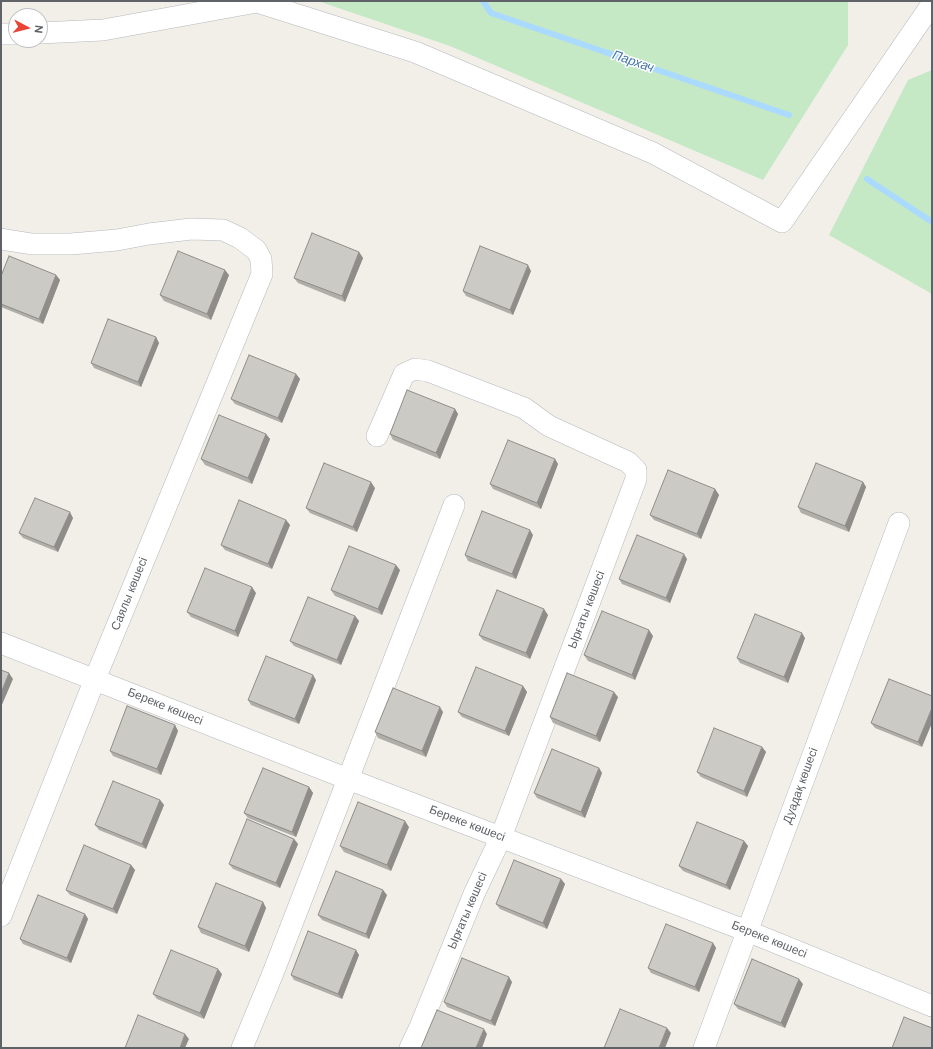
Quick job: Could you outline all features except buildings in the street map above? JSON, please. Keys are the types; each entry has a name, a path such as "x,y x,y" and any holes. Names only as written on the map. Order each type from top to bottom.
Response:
{"street":[{"path":"48,33 103,30 257,2 422,55 653,153 782,222 932,4"},
{"name":"Саялы көшесі","path":"1,239 32,244 71,244 116,240 191,229 222,230 240,238 256,250 261,259 262,274 95,679 1,916"},
{"name":"Ырғаты көшесі","path":"377,436 404,374 414,369 428,371 524,408 549,426 628,462 636,470 636,479 501,837 474,894 410,1048"},
{"path":"242,1048 273,973 454,505"},
{"name":"Дуадақ көшесі","path":"704,1048 899,523"},
{"name":"Береке көшесі","path":"1,643 348,779 747,931 932,1006"}],"green space":[{"path":"318,1 848,1 848,45 763,180 450,46"},
{"path":"932,70 932,294 829,235 908,80"}],"waterway":[{"name":"Пархач","path":"483,1 491,13 789,115"},
{"name":"Пархач","path":"867,179 932,222"}]}
